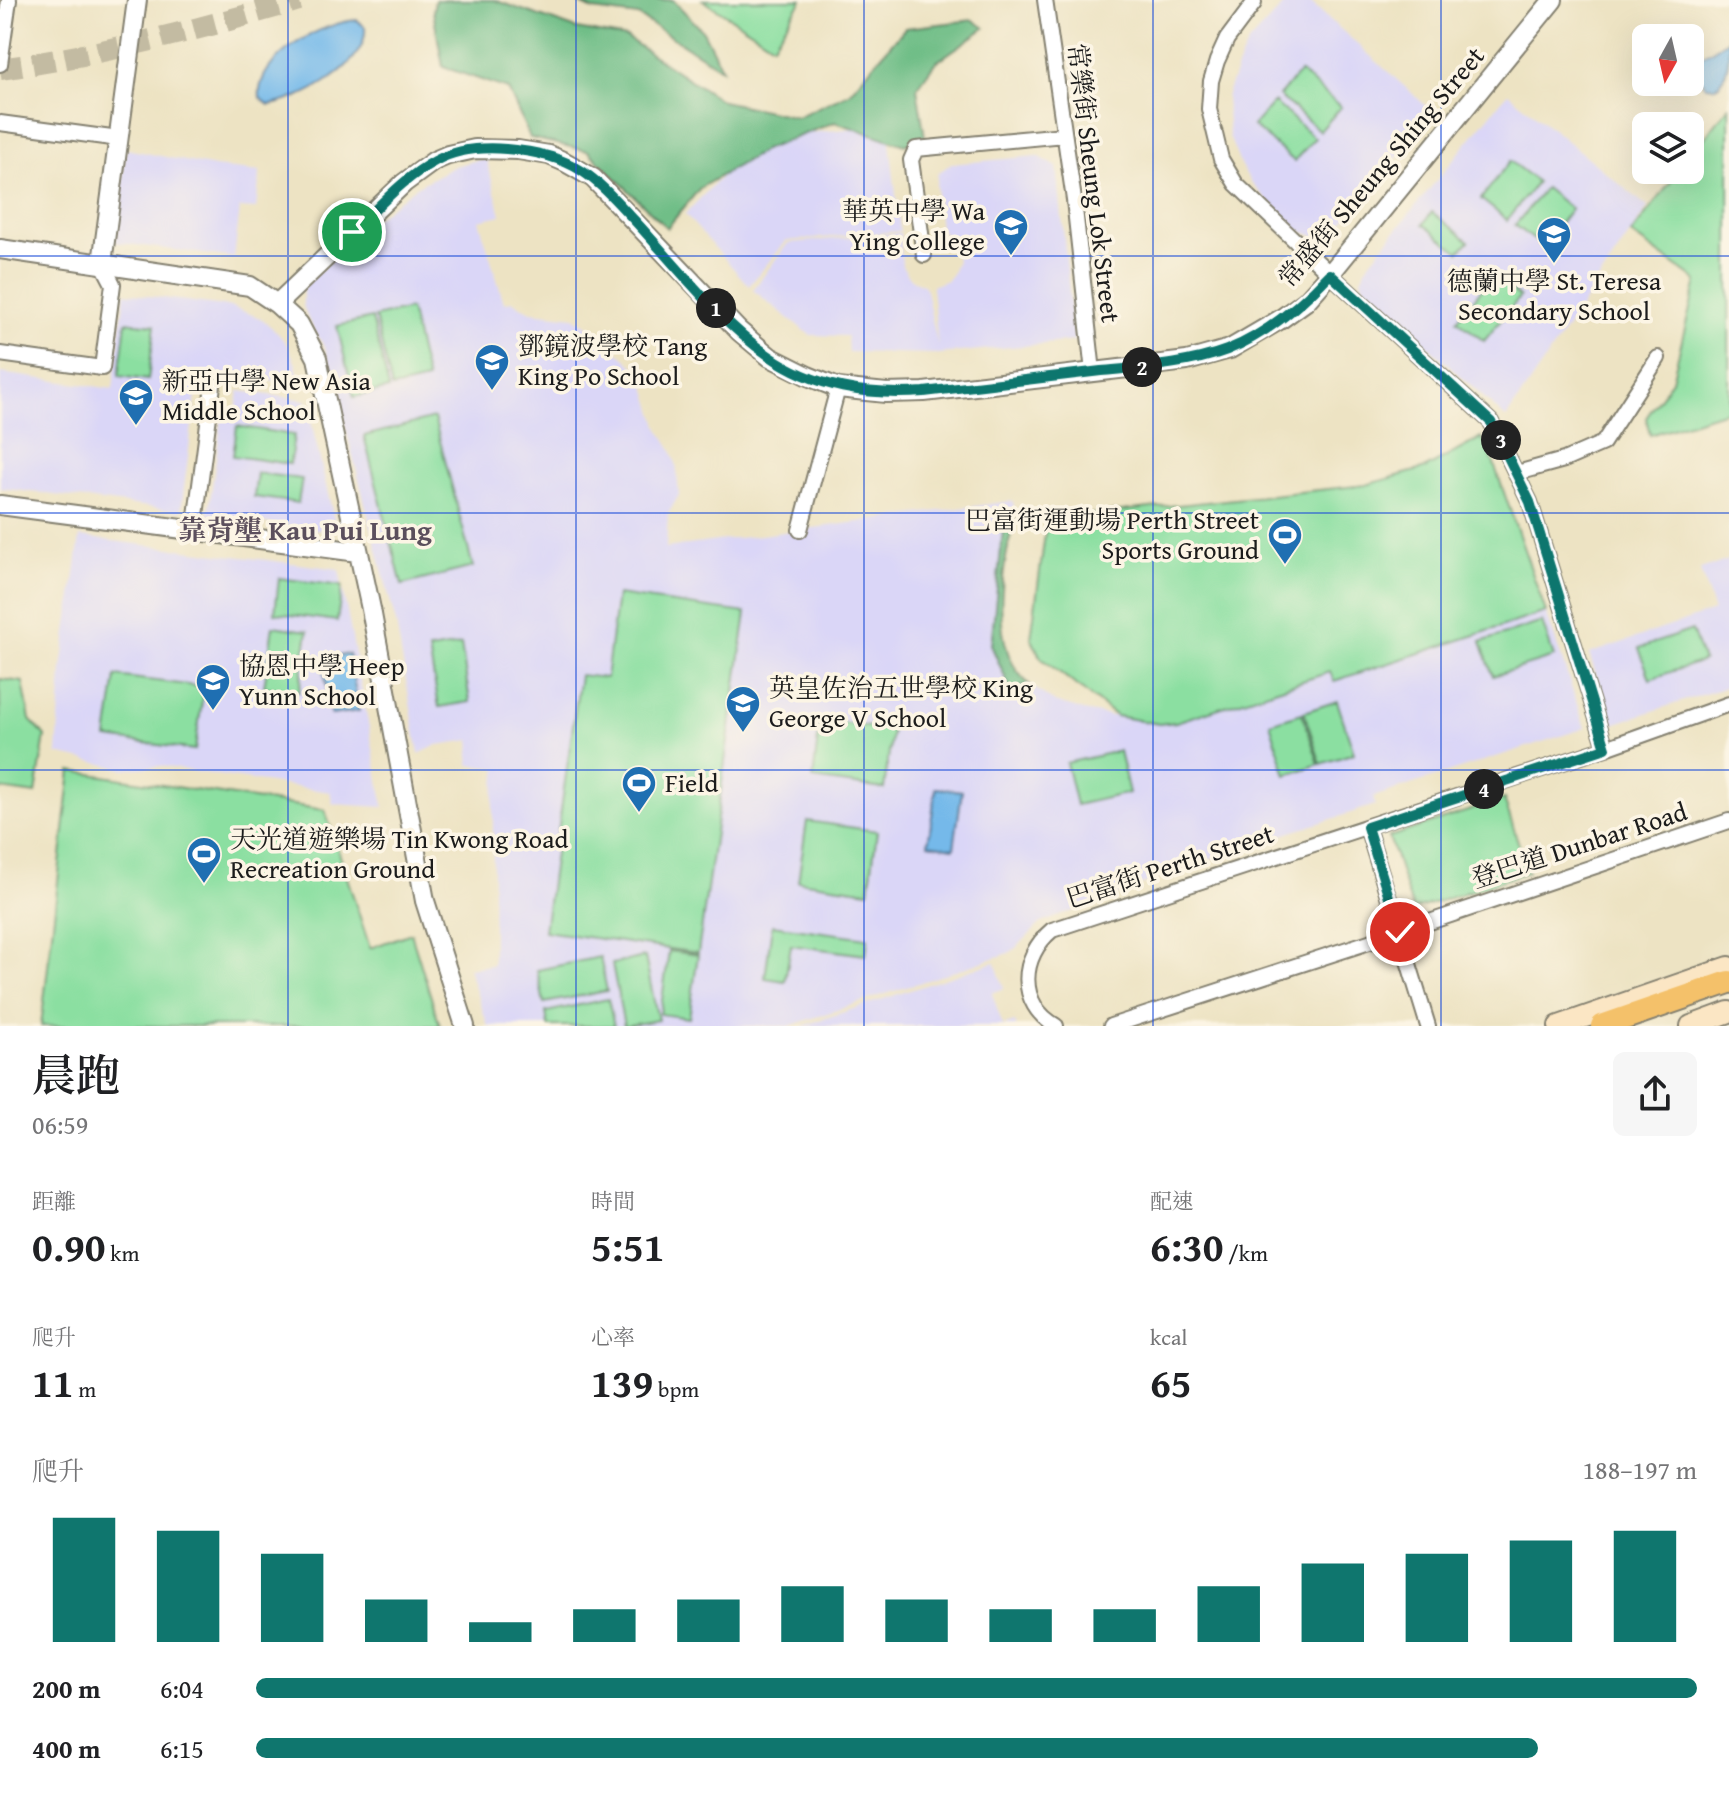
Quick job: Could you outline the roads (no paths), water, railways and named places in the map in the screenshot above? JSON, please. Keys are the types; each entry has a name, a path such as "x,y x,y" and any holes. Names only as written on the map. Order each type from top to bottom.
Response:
{"main road":[{"path":"1559,1026 1729,967"},
{"path":"1602,1026 1729,982"},
{"path":"1640,1026 1729,995"},
{"path":"1691,1026 1729,1012"}],"street":[{"path":"0,64 9,0"},
{"path":"0,354 102,368 113,284 102,263 137,0"},
{"name":"常樂街 Sheung Lok Street","path":"1045,0 1074,200 1093,372"},
{"name":"常盛街 Sheung Shing Street","path":"277,304 404,183 434,161 475,149 518,150 549,155 593,178 754,344 788,367 838,388 903,393 1187,361 1230,349 1306,301 1553,0"},
{"path":"1254,3 1234,29 1217,61 1209,109 1221,159 1236,184 1491,422 1530,502 1606,748"},
{"path":"0,123 119,139"},
{"path":"924,255 911,160 916,149 1064,135"},
{"path":"0,249 250,286 299,324 317,358 371,609 425,901 465,1026"},
{"path":"1517,473 1564,460 1603,443 1658,358"},
{"path":"194,531 213,385"},
{"path":"800,530 838,388"},
{"path":"0,505 358,552"},
{"name":"巴富街 Perth Street","path":"1056,1026 1031,1001 1026,975 1034,949 1052,930 1606,748 1729,704"},
{"name":"登巴道 Dunbar Road","path":"1111,1026 1729,821"},
{"path":"1367,827 1428,1026"}],"water":[{"path":"357,20 365,27 363,41 345,67 314,89 282,102 269,105 260,98 261,83 280,56 327,27"},
{"path":"1729,39 1726,71 1716,87 1704,83 1704,55"},
{"path":"349,654 359,711 331,715 322,659"},
{"path":"936,788 962,791 954,848 928,844"}],"tunnel":[{"path":"0,69 151,40 299,0"}],"place":[{"name":"華英中學 Wa Ying College","path":"1011,257"},
{"name":"德蘭中學 St. Teresa Secondary School","path":"1554,265"},
{"name":"鄧鏡波學校 Tang King Po School","path":"492,392"},
{"name":"新亞中學 New Asia Middle School","path":"136,427"},
{"name":"巴富街運動場 Perth Street Sports Ground","path":"1285,566"},
{"name":"協恩中學 Heep Yunn School","path":"213,712"},
{"name":"英皇佐治五世學校 King George V School","path":"743,734"},
{"name":"Field","path":"639,814"},
{"name":"天光道遊樂場 Tin Kwong Road Recreation Ground","path":"204,885"}],"district":[{"name":"靠背壟 Kau Pui Lung","path":"305,530"}]}
